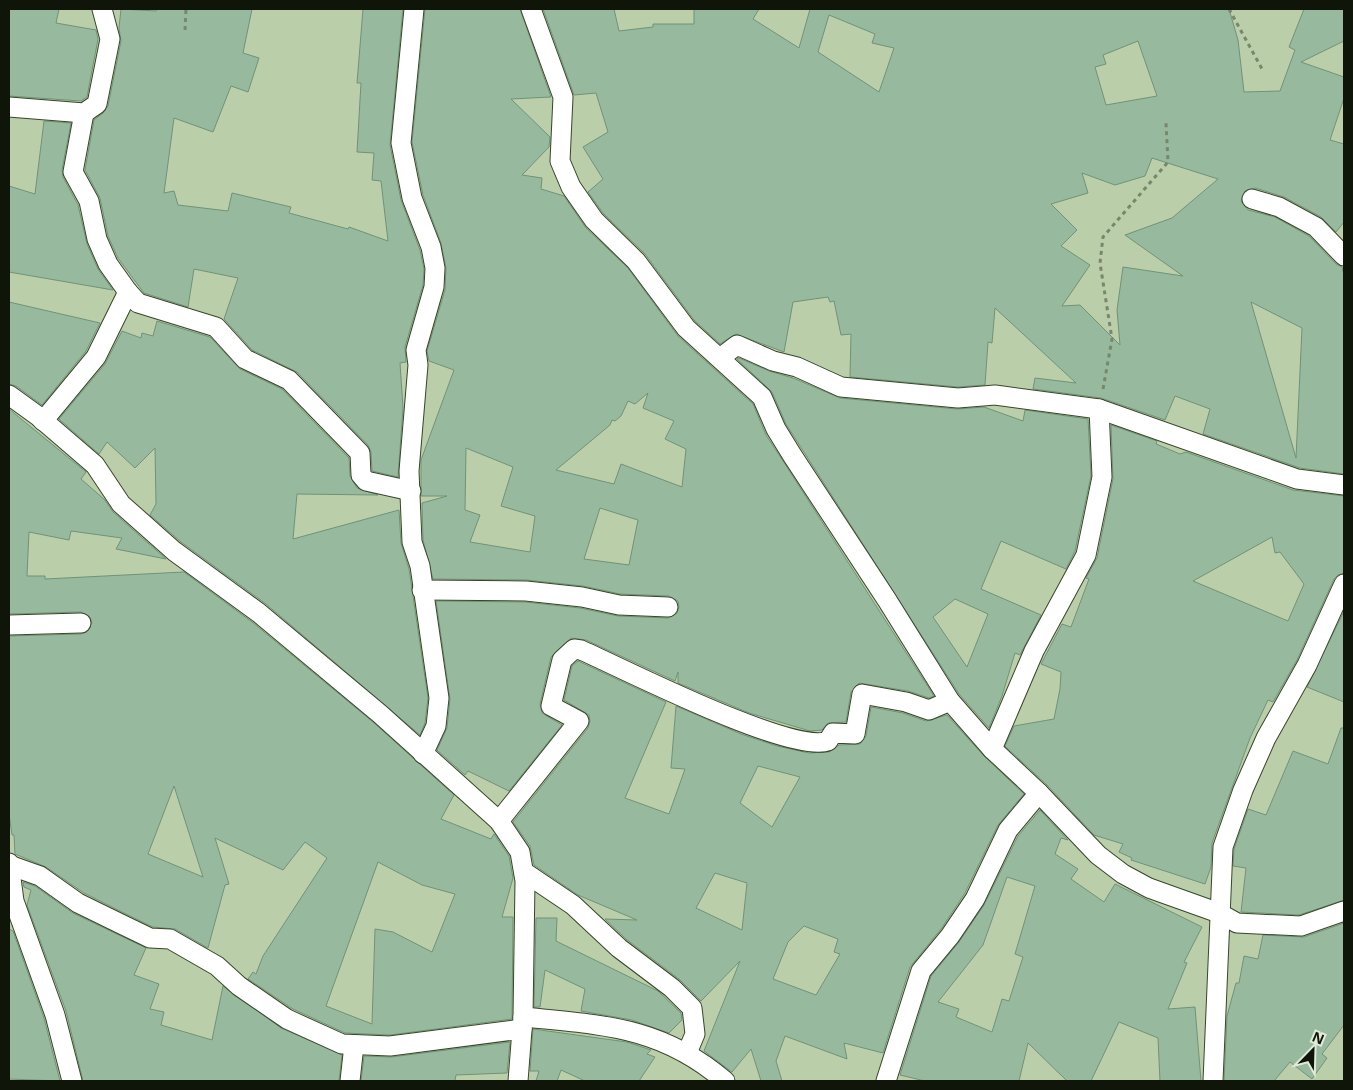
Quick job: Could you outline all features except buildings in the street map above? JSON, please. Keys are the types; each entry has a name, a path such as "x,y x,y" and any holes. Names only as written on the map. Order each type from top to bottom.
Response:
{"street":[{"path":"9,107 84,113 97,104 110,39 102,9"},
{"path":"414,9 401,143 412,198 431,247 434,268 434,287 416,350 418,365 410,470 412,542 420,566 439,698 436,726 423,754"},
{"path":"531,9 563,97 560,161 570,188 594,220 636,261 686,328 762,397 776,429 788,449 887,600 950,701 992,749 1039,792 1098,855 1123,874 1149,888 1219,913 1236,922 1301,926 1344,912"},
{"path":"84,113 74,172 90,201 97,239 108,264 128,292 138,303 216,327 245,359 289,380 314,404 360,453 361,475 366,481 411,491"},
{"path":"1252,199 1279,207 1316,227 1344,256"},
{"path":"43,421 96,357 128,292"},
{"path":"720,358 737,345 773,361 797,367 841,387 958,398 995,395 1099,409 1297,479 1344,485"},
{"path":"9,395 43,421 95,466 121,504 174,551 259,613 380,714 499,821 520,852 524,872 522,1023 518,1081"},
{"path":"992,749 1034,651 1086,555 1102,477 1099,409"},
{"path":"1213,1081 1222,847 1243,790 1266,738 1307,665 1344,584"},
{"path":"422,590 526,591 582,597 626,606 668,607"},
{"path":"9,625 81,623"},
{"path":"499,821 579,721 551,706 562,660 574,649 581,650 760,730 814,742 828,741 833,733 855,734 862,694 906,702 929,710 950,701"},
{"path":"886,1081 921,972 950,936 975,899 1008,830 1039,792"},
{"path":"72,1081 55,1015 11,900 9,864 40,876 78,903 150,938 170,939 217,966 239,986 287,1019 342,1044 390,1046 522,1023 644,1034 688,1053 725,1081"},
{"path":"524,872 573,905 619,948 672,988 692,1008 695,1034 688,1053"},
{"path":"350,1081 354,1045"}],"path":[{"path":"185,30 186,9"},
{"path":"1229,9 1262,69"},
{"path":"1099,409 1112,339 1100,263 1103,237 1168,162 1166,124"}]}
